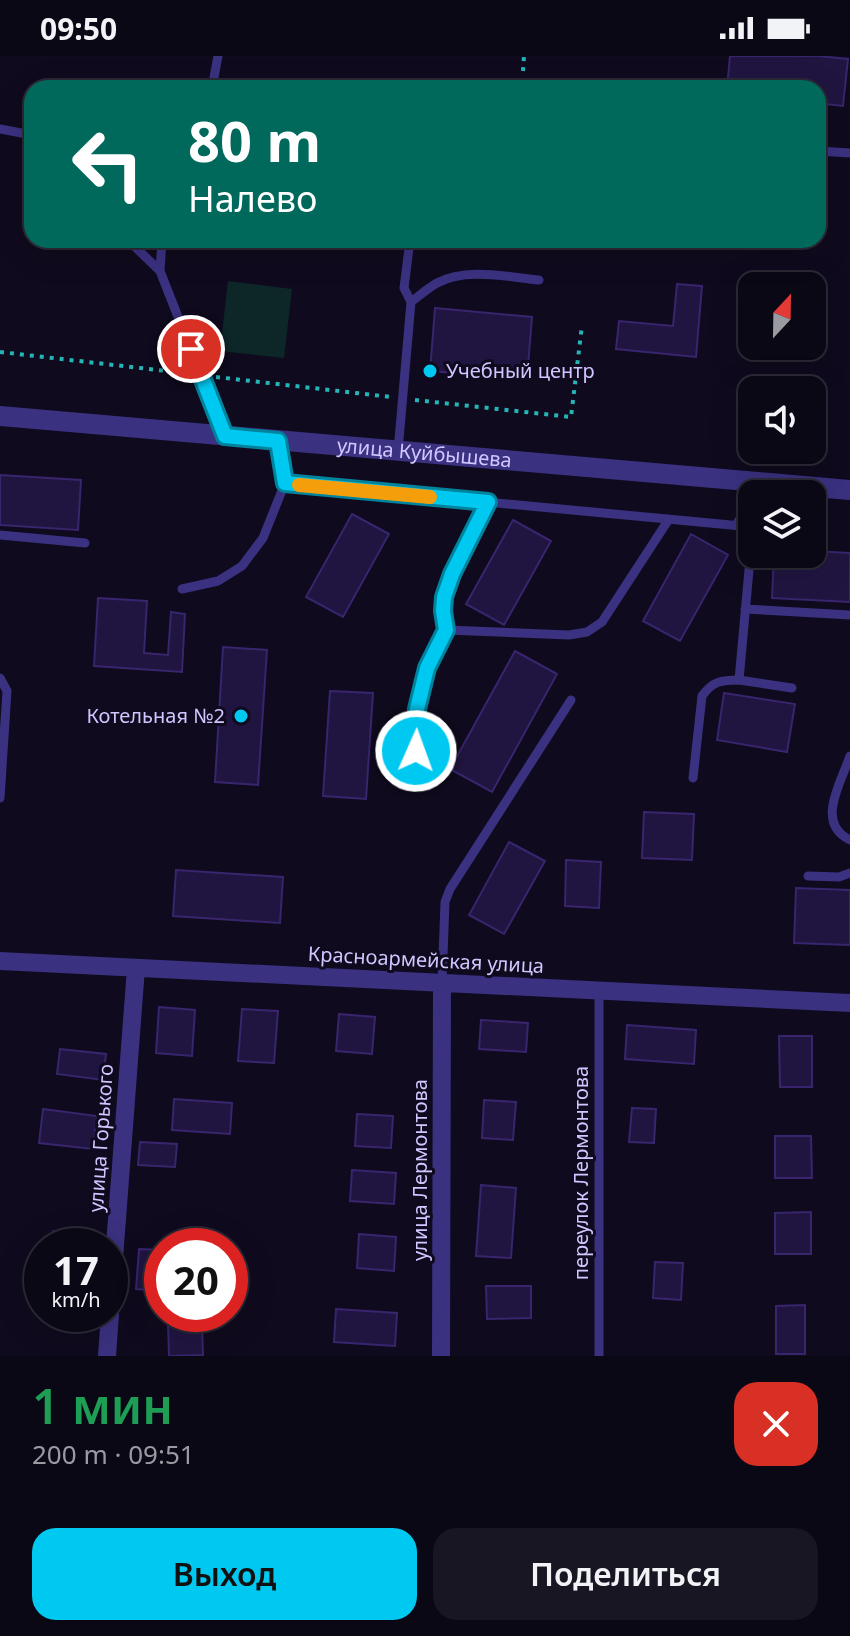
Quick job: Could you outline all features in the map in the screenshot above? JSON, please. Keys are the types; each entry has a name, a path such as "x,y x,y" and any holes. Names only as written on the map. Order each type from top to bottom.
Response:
{"street":[{"name":"улица Куйбышева","path":"0,416 398,451 738,490"},
{"name":"улица Куйбышева","path":"826,491 850,490"},
{"name":"Красноармейская улица","path":"0,961 850,1003"},
{"name":"улица Горького","path":"116,1228 136,968"},
{"name":"улица Лермонтова","path":"441,1356 442,983"},
{"name":"улица Горького","path":"107,1356 109,1332"}],"lane":[{"path":"214,80 218,56"},
{"path":"0,129 24,134"},
{"path":"826,152 850,153"},
{"path":"136,248 160,271 225,436"},
{"path":"160,271 161,248"},
{"path":"398,451 411,302 404,288 409,248"},
{"path":"411,302 438,283 457,276 473,274 539,280"},
{"path":"182,589 218,581 242,566 263,538 285,483 278,441"},
{"path":"285,483 736,525 738,522"},
{"path":"416,751 420,695 427,668 446,630 444,597 452,574 488,502"},
{"path":"446,630 569,635 587,632 602,622 669,519"},
{"path":"0,535 85,543"},
{"path":"739,680 749,568"},
{"path":"745,609 850,615"},
{"path":"0,678 7,691 0,798"},
{"path":"693,778 702,696 709,686 719,680 739,680 792,688"},
{"path":"442,983 445,902 450,889 571,700"},
{"path":"850,756 831,810 831,820 839,834 850,840"},
{"path":"808,876 839,877 850,873"},
{"name":"переулок Лермонтова","path":"599,991 599,1356"}],"path":[{"path":"523,71 524,56"},
{"path":"0,352 571,417 582,325"}],"green space":[{"path":"228,281 292,289 284,358 220,351"}],"building":[{"path":"730,56 848,59 843,106 826,104 826,80 728,80"},
{"path":"677,284 702,286 696,357 616,349 619,321 673,326"},
{"path":"435,308 532,317 527,379 430,371"},
{"path":"0,475 81,480 78,530 0,525"},
{"path":"352,514 389,534 343,617 306,597"},
{"path":"513,520 551,541 504,625 466,604"},
{"path":"691,534 728,555 680,641 643,621"},
{"path":"826,552 850,553 850,602 772,598 773,568 826,568"},
{"path":"98,598 147,601 144,653 168,655 171,612 185,614 182,672 94,666"},
{"name":"Котельная №2","path":"223,647 267,650 258,785 215,782"},
{"path":"515,651 557,674 492,792 450,769"},
{"path":"330,691 373,693 366,799 323,796"},
{"path":"724,693 795,704 787,752 717,740"},
{"path":"644,812 694,814 692,860 642,858"},
{"path":"509,842 545,861 504,934 469,915"},
{"path":"566,860 601,862 599,908 565,906"},
{"path":"176,870 283,877 280,923 173,916"},
{"path":"796,888 850,890 850,945 794,943"},
{"path":"159,1007 195,1010 192,1056 156,1053"},
{"path":"242,1009 278,1011 274,1063 238,1061"},
{"path":"339,1014 375,1017 372,1054 336,1051"},
{"path":"481,1020 528,1023 526,1052 479,1049"},
{"path":"627,1025 696,1030 694,1064 625,1059"},
{"path":"779,1036 812,1036 812,1087 780,1087"},
{"path":"60,1049 106,1054 103,1080 57,1074"},
{"path":"174,1099 232,1103 230,1134 172,1130"},
{"path":"484,1100 516,1102 513,1140 482,1138"},
{"path":"632,1108 656,1109 654,1143 629,1142"},
{"path":"43,1109 97,1116 93,1149 39,1143"},
{"path":"357,1114 393,1116 391,1148 355,1146"},
{"path":"775,1136 811,1136 812,1178 775,1178"},
{"path":"140,1142 177,1144 175,1167 138,1165"},
{"path":"352,1170 396,1173 394,1204 350,1201"},
{"path":"481,1185 516,1188 511,1258 476,1256"},
{"path":"811,1212 811,1254 775,1254 775,1213"},
{"path":"359,1234 396,1237 394,1271 357,1268"},
{"path":"139,1249 144,1249 144,1290 136,1289"},
{"path":"655,1262 683,1263 681,1300 653,1298"},
{"path":"486,1286 531,1286 531,1318 487,1319"},
{"path":"805,1305 805,1354 776,1354 776,1306"},
{"path":"336,1309 397,1313 395,1346 334,1342"},
{"path":"168,1332 202,1332 203,1355 169,1356"}],"slow traffic":[{"path":"299,485 430,497"}],"place":[{"name":"Учебный центр","path":"430,371"},
{"name":"Котельная №2","path":"241,716"}],"route":[{"path":"191,349 225,436 278,441 285,483 488,502 452,574 444,597 446,630 427,668 417,709 416,751"}]}
